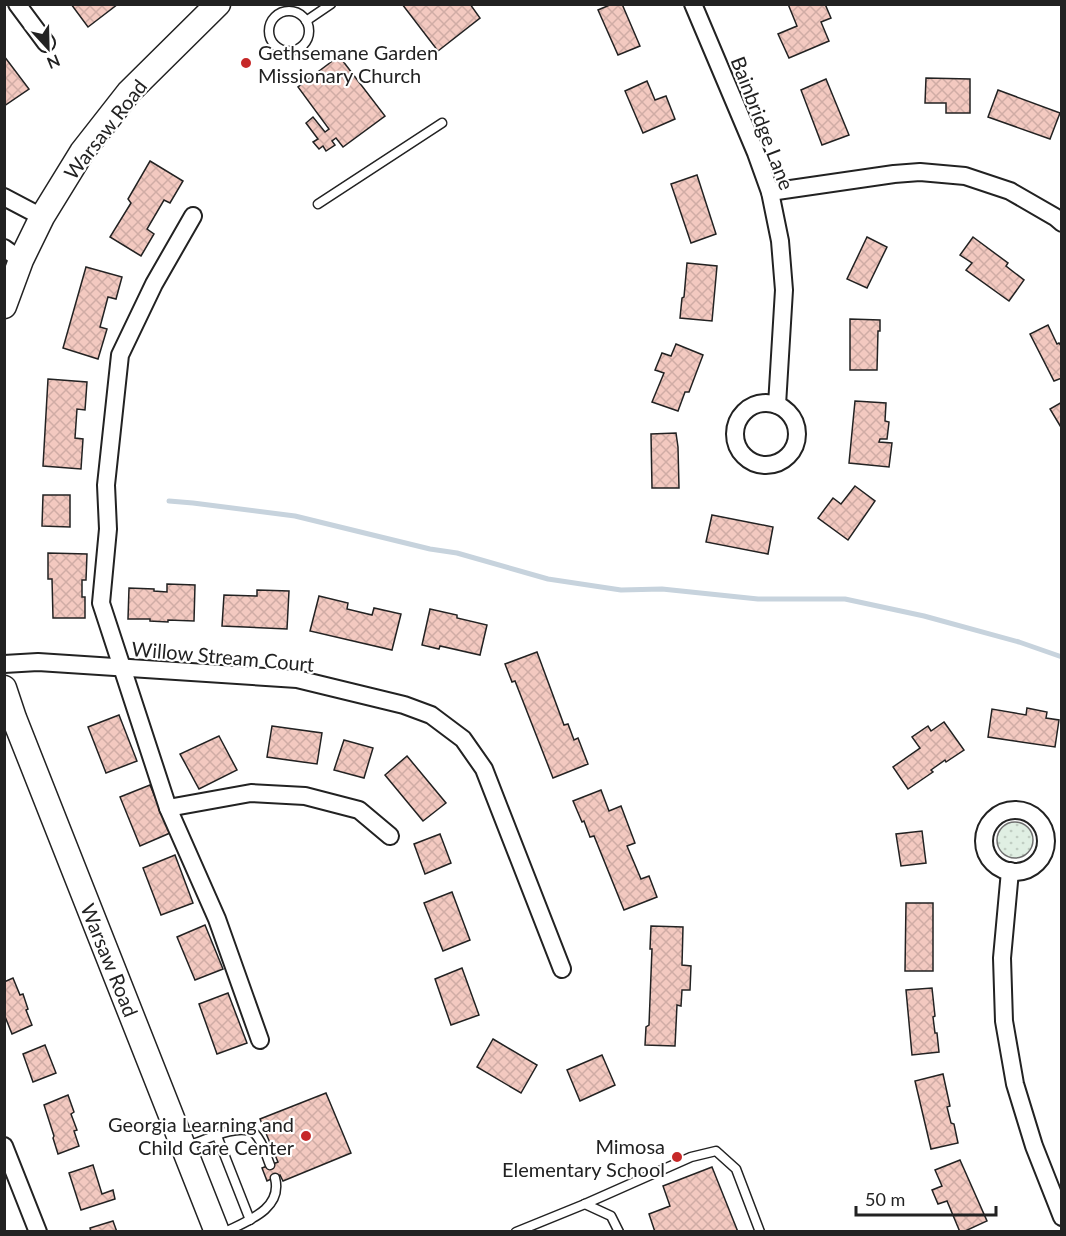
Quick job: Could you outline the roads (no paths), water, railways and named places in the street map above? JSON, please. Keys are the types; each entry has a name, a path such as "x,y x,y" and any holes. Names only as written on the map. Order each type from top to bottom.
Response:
{"street":[{"path":"17,4 46,43"},
{"name":"Warsaw Road","path":"4,306 13,254 42,217 82,152 129,92 218,4"},
{"name":"Bainbridge Lane","path":"693,4 756,153 770,192 780,241 784,290 777,405"},
{"path":"770,192 894,174 920,172 964,176 1010,191 1062,223"},
{"path":"4,197 42,217"},
{"path":"193,216 154,285 120,355 106,485 108,529 101,603 168,808 217,919 260,1040"},
{"name":"Willow Stream Court","path":"4,664 38,663 297,680 404,705 431,715 463,739 484,769 562,969"},
{"name":"Warsaw Road","path":"4,688 217,1232"},
{"path":"168,808 251,793 305,796 359,810 390,836"},
{"path":"1010,871 1002,958 1004,1022 1015,1084 1034,1146 1062,1217"},
{"path":"4,1146 38,1232"}],"lane":[{"path":"306,21 331,4"},
{"path":"282,12 296,12 306,21 309,35 302,47 296,50 282,50 271,41 269,27 276,16 282,12"},
{"path":"318,204 442,123"},
{"path":"184,1148 234,1130 245,1129 254,1133 260,1141 270,1165"},
{"path":"217,1136 250,1220"},
{"path":"516,1232 585,1204 691,1156 716,1151 736,1169 760,1232"},
{"path":"225,1232 266,1209 274,1198 277,1186 274,1178"},
{"path":"585,1204 610,1216 619,1232"}],"waterway":[{"path":"169,501 295,516 430,549 457,553 548,579 621,590 662,589 758,599 845,599 924,616 1019,642 1062,657"}],"place":[{"name":"Gethsemane Garden Missionary Church","path":"246,63"},
{"name":"Georgia Learning and Child Care Center","path":"306,1136"},
{"name":"Mimosa Elementary School","path":"677,1157"}]}
